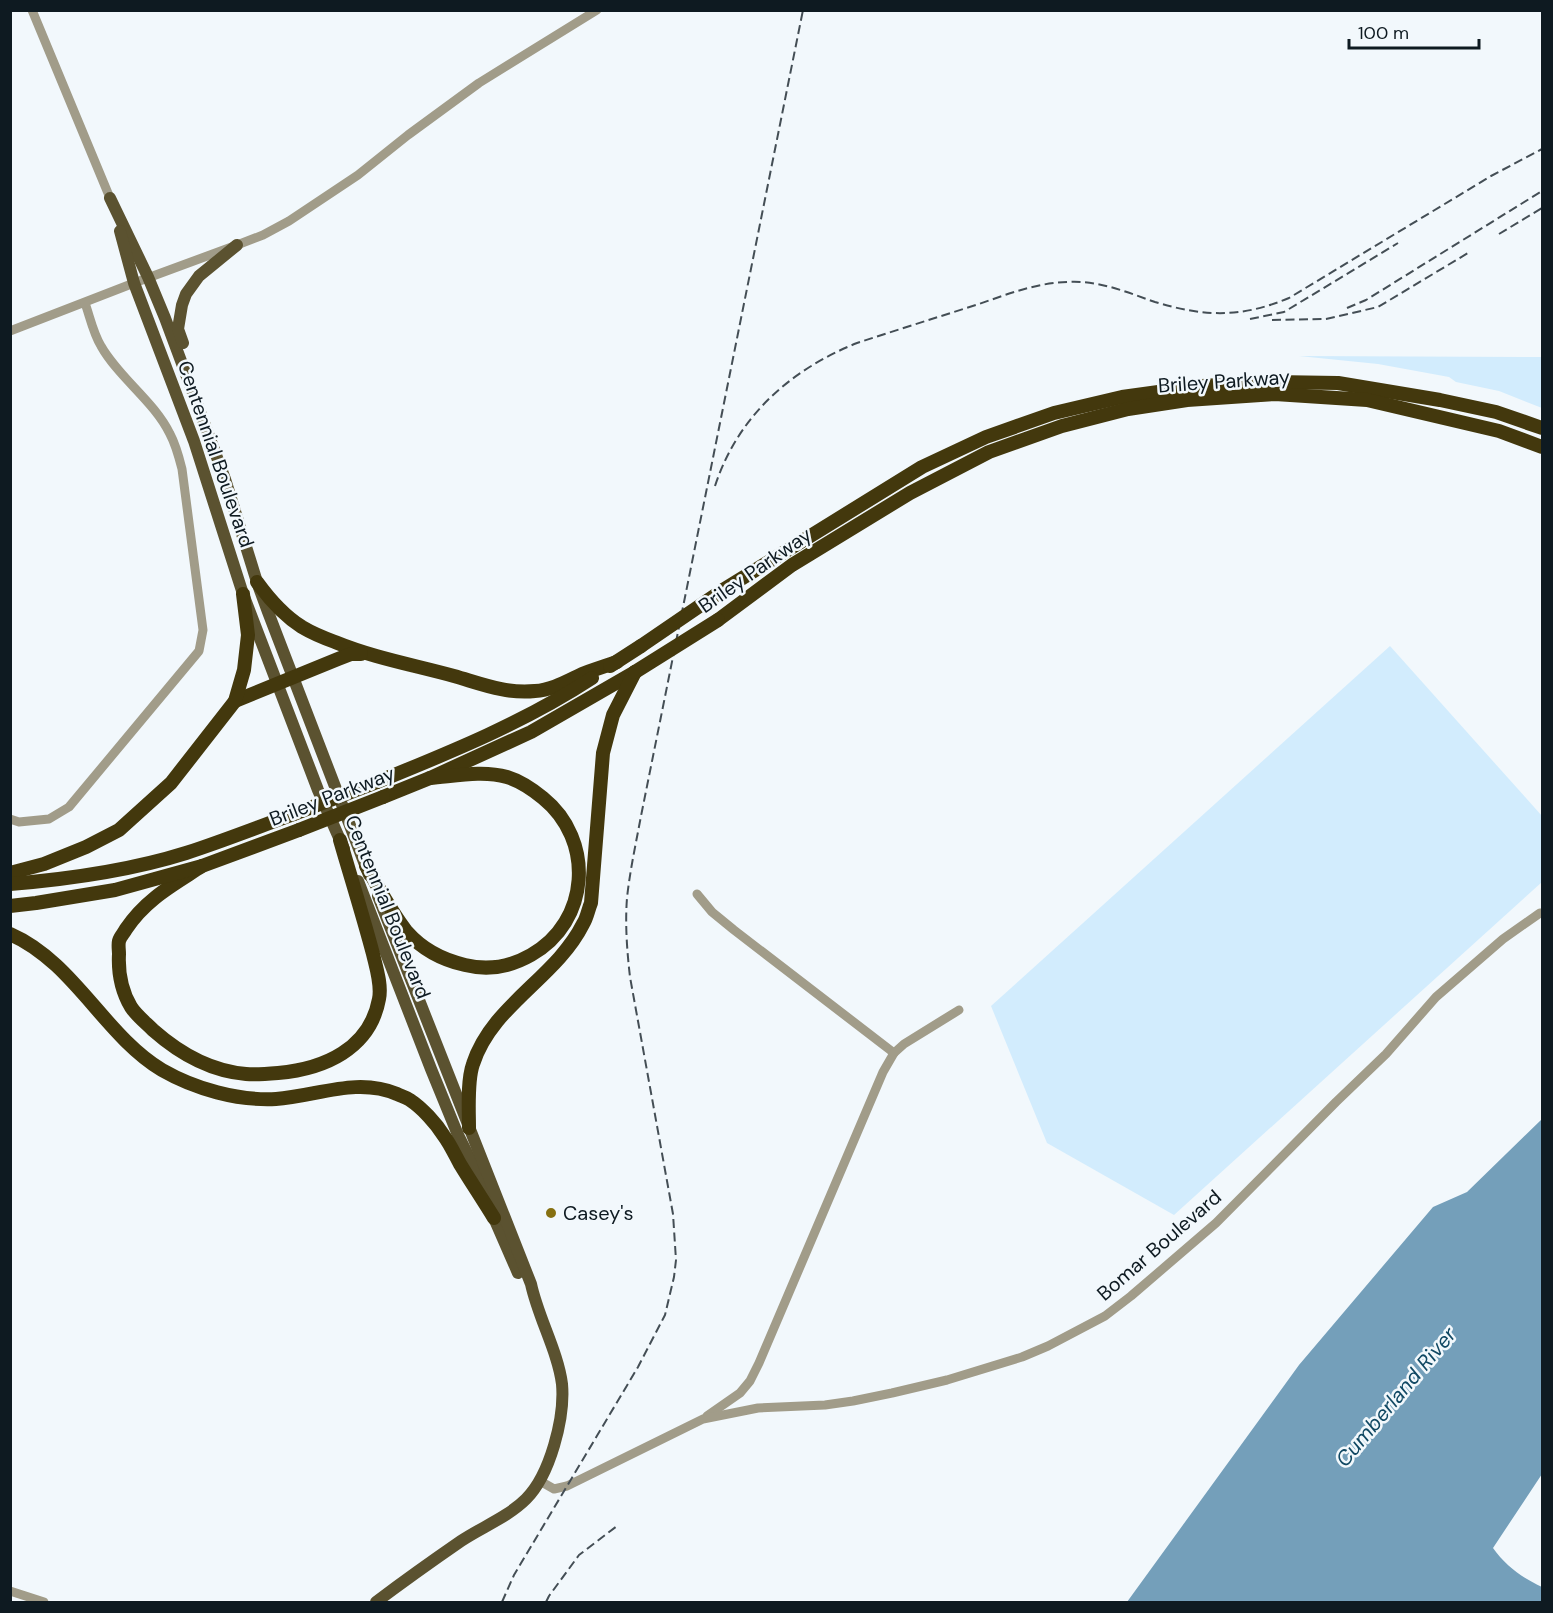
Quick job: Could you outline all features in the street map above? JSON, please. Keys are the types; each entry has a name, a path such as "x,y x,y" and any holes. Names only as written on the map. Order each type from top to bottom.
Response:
{"highway":[{"name":"Briley Parkway","path":"10,884 63,879 135,866 185,853 294,814 472,743 530,716 584,683 723,590 922,467 986,437 1054,413 1122,397 1202,386 1274,382 1338,383 1496,412 1542,428"},
{"name":"Briley Parkway","path":"10,906 115,890 202,866 383,798 531,732 635,672 718,620 792,565 910,493 989,452 1062,426 1128,409 1187,400 1275,394 1367,400 1499,431 1542,447"},
{"path":"257,582 277,608 304,628 369,655 455,676 495,689 516,692 538,691 617,662"},
{"path":"10,873 44,864 86,847 119,830 171,783 235,700 244,670 248,635 243,594"},
{"path":"235,700 351,654 369,655"},
{"path":"469,1128 472,1066 482,1043 494,1025 555,962 584,924 591,903 603,753 613,715 635,672"},
{"path":"366,866 408,932 429,951 448,962 479,969 500,968 541,950 558,933 570,915 577,894 579,873 577,850 570,832 559,815 531,788 508,777 485,774 430,778"},
{"path":"202,866 158,894 135,916 120,940 118,972 123,989 132,1007 147,1024 171,1045 194,1059 246,1074 290,1072 311,1068 348,1050 363,1036 375,1017 380,996 374,959 340,840"},
{"path":"10,934 45,954 136,1051 162,1070 198,1087 233,1096 273,1099 360,1086 384,1089 409,1099 444,1135 494,1218"}],"main road":[{"name":"Centennial Boulevard","path":"110,198 148,277 225,479 257,582 531,1284 535,1303 556,1360 561,1383 562,1406 555,1441 540,1481 527,1498 376,1602"},
{"name":"Centennial Boulevard","path":"110,198 134,283 194,441 243,594 318,790 361,889 458,1135 475,1169 520,1280 535,1303"},
{"path":"225,479 216,432 178,329 182,305 192,285 199,276 237,245"}],"street":[{"path":"32,10 110,198"},
{"path":"10,332 148,277 237,245 289,221 358,175 479,83 597,10"},
{"path":"10,819 20,822 49,819 69,807 199,651 203,630 182,469 175,446 164,423 115,366 101,346 85,303"},
{"path":"697,894 712,912 734,930 894,1053"},
{"name":"Bomar Boulevard","path":"540,1481 554,1489 567,1486 703,1419 758,1408 825,1405 853,1401 936,1383 1022,1357 1105,1316 1216,1223 1386,1054 1426,1006 1443,990 1503,939 1540,913"},
{"path":"703,1419 740,1393 750,1381 883,1072 894,1053 904,1044 959,1010"},
{"path":"10,1591 44,1602"}],"shaded area":[{"path":"1299,356 1541,357 1542,408 1499,391 1456,382 1449,377 1378,364"},
{"path":"1390,646 1542,816 1542,882 1174,1215 1047,1143 991,1006"}],"water":[{"name":"Cumberland River","path":"1542,1119 1542,1474 1493,1548 1515,1571 1542,1587 1542,1602 1127,1602 1299,1365 1433,1207 1467,1192"}],"railway":[{"path":"502,1602 514,1575 638,1367 665,1315 674,1277 676,1260 673,1214 630,977 627,898 641,816 803,10"},
{"path":"715,486 737,438 770,398 810,367 857,343 1011,293 1056,283 1079,282 1101,285 1173,307 1207,313 1239,312 1272,305 1289,298 1491,176 1542,149"},
{"path":"1347,308 1366,300 1542,191"},
{"path":"1499,234 1542,208"},
{"path":"1250,319 1284,312 1398,243"},
{"path":"1272,320 1326,319 1378,307 1468,253"},
{"path":"546,1602 579,1555 617,1526"}],"place":[{"name":"Casey's","path":"551,1213"}]}
